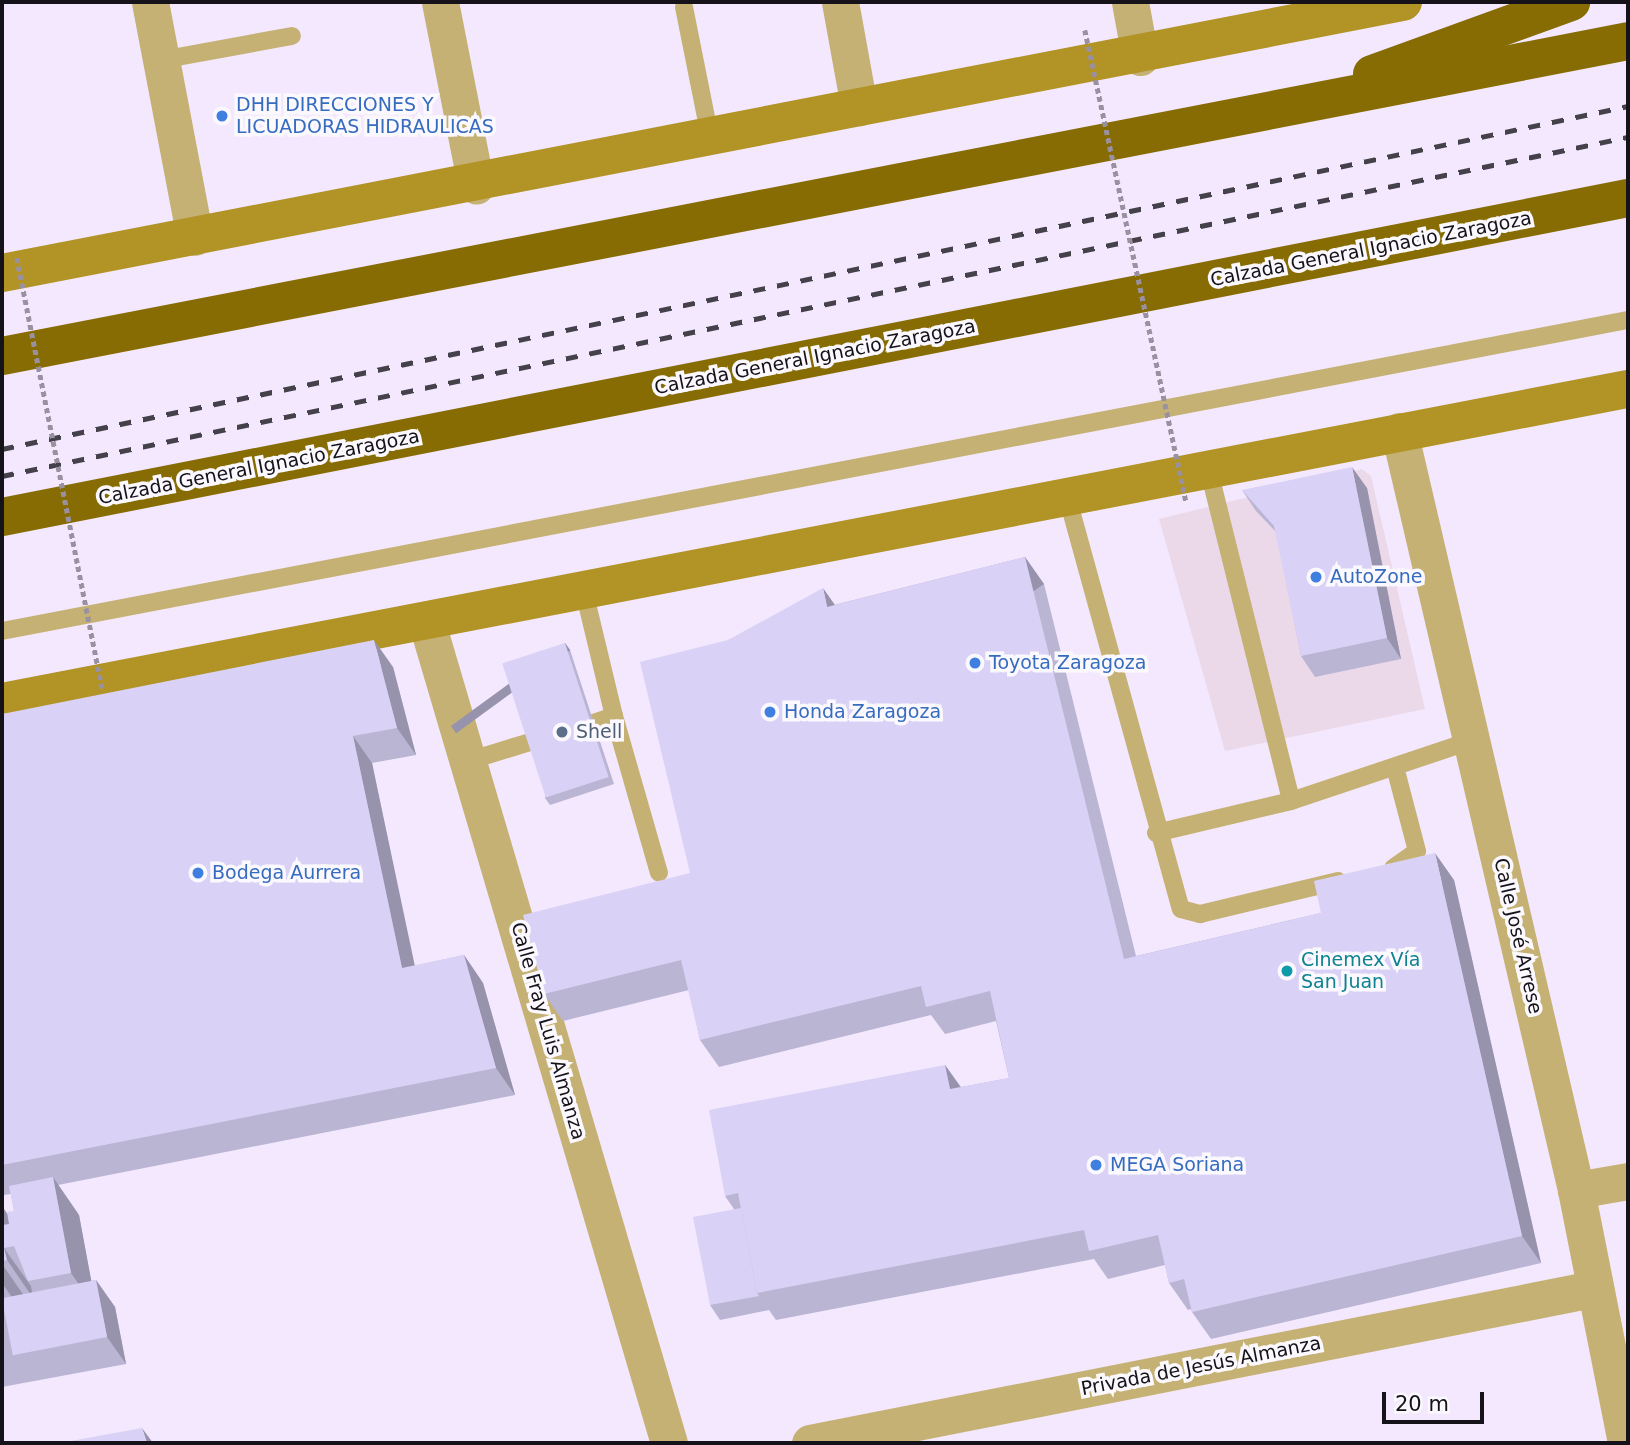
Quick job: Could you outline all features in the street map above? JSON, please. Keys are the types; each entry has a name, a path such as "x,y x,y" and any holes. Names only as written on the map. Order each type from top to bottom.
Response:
{"highway":[{"path":"1285,108 1499,23 1570,2"},
{"path":"2,356 1628,41"},
{"name":"Calzada General Ignacio Zaragoza","path":"2,517 1628,198"}],"main road":[{"path":"9,265 195,237 476,185 859,107 1140,57 1403,2"},
{"path":"2,702 426,620 583,586 1628,389"}],"street":[{"path":"150,2 195,237"},
{"path":"440,2 476,185"},
{"path":"840,2 859,107"},
{"path":"1130,2 1140,57"},
{"name":"Calle José Arrese","path":"1399,431 1576,1190 1593,1289 1626,1443"},
{"name":"Calle Fray Luis Almanza","path":"426,620 669,1443"},
{"path":"1576,1190 1628,1181"},
{"name":"Privada de Jesús Almanza","path":"810,1443 1593,1289"}],"lane":[{"path":"684,7 710,137"},
{"path":"161,60 292,36"},
{"path":"2,631 1628,320"},
{"path":"1208,467 1291,801"},
{"path":"1067,496 1156,833 1176,900 1189,914 1402,865 1417,851 1395,767"},
{"path":"583,586 614,716 659,873"},
{"path":"594,723 614,716"},
{"path":"1156,833 1291,801 1473,740"},
{"path":"468,761 530,742"}],"path":[{"path":"1085,30 1186,501"},
{"path":"9,265 103,691"}],"shaded area":[{"path":"1362,469 1371,476 1425,709 1225,751 1159,519"}],"building":[{"path":"1352,467 1387,638 1301,656 1274,526 1242,490"},
{"path":"1025,557 1124,959 1321,913 1314,881 1435,853 1522,1236 1192,1312 1184,1279 1169,1283 1158,1235 1089,1251 1084,1230 757,1293 738,1193 725,1196 709,1110 945,1065 950,1089 1009,1078 990,991 926,1007 921,986 700,1040 681,960 544,994 523,915 690,873 640,662 728,640 823,588 827,607"},
{"name":"Bodega Aurrera","path":"374,640 397,728 353,736 402,968 464,955 496,1068 2,1165 2,714"},
{"name":"Shell","path":"565,643 609,777 546,797 502,663"},
{"path":"53,1177 71,1273 28,1281 14,1246 4,1248 7,1260 2,1261 2,1225 9,1224 7,1212 14,1211 9,1186"},
{"path":"741,1208 759,1296 710,1305 693,1217"},
{"path":"96,1280 107,1337 13,1355 2,1298"},
{"path":"142,1428 147,1443 60,1443"}],"railway":[{"path":"2,449 1628,106"},
{"path":"2,476 1628,137"}],"place":[{"name":"DHH DIRECCIONES Y LICUADORAS HIDRAULICAS","path":"222,116"},
{"name":"AutoZone","path":"1316,577"},
{"name":"Toyota Zaragoza","path":"975,663"},
{"name":"Honda Zaragoza","path":"770,712"},
{"name":"Shell","path":"562,732"},
{"name":"Bodega Aurrera","path":"198,873"},
{"name":"Cinemex Vía San Juan","path":"1287,971"},
{"name":"MEGA Soriana","path":"1096,1165"}]}
